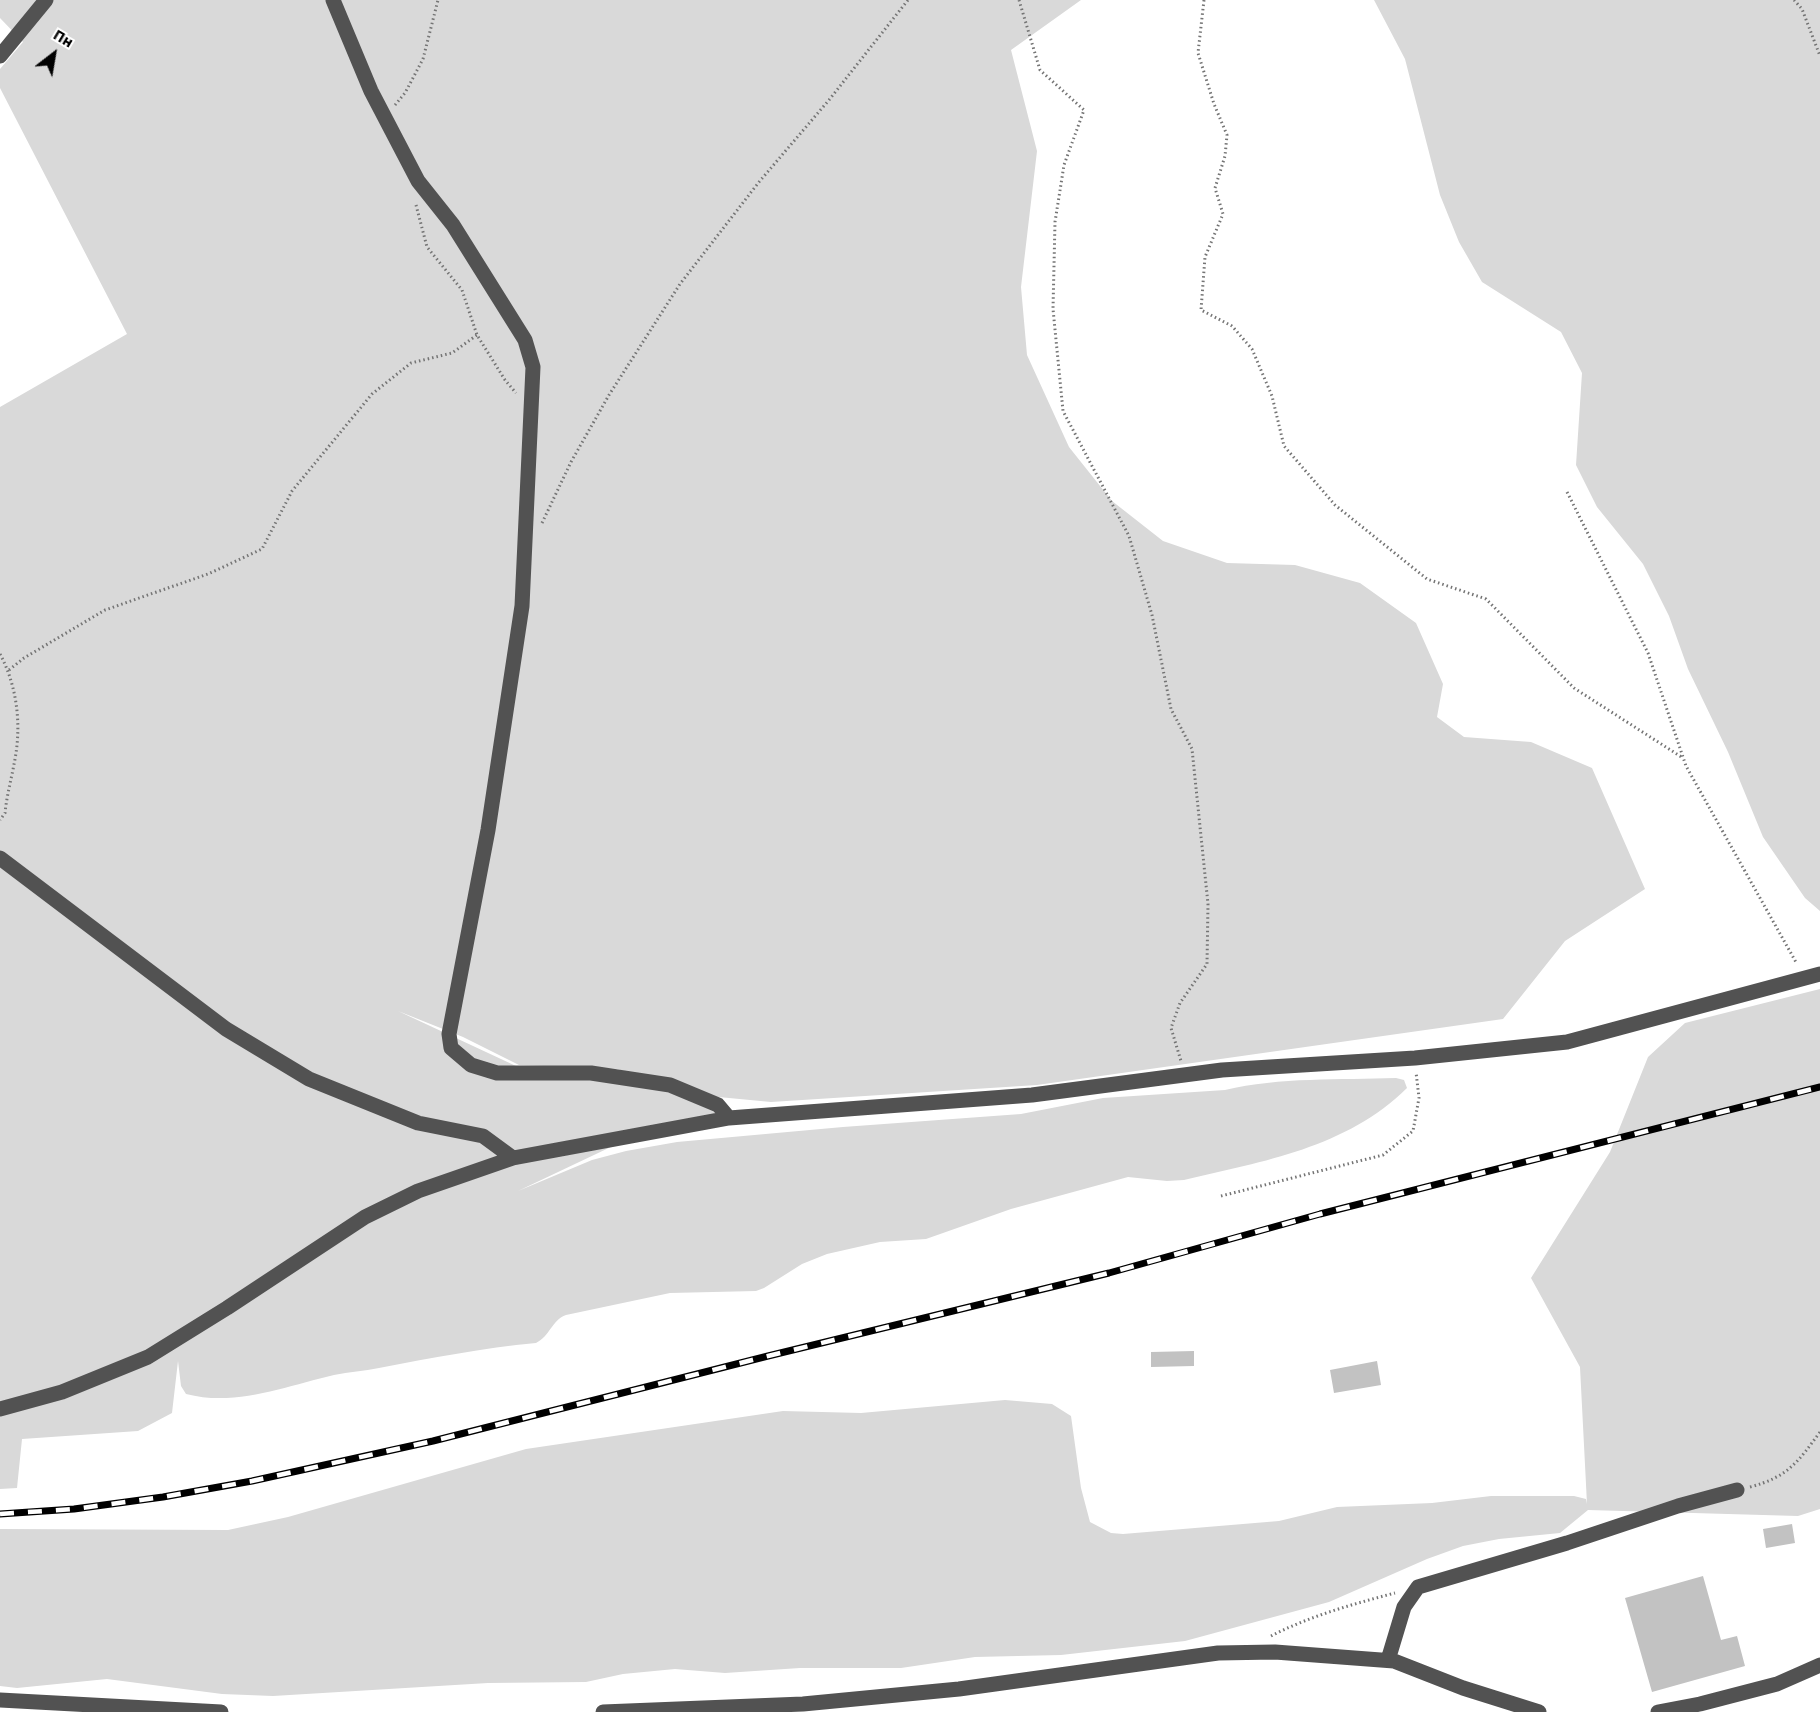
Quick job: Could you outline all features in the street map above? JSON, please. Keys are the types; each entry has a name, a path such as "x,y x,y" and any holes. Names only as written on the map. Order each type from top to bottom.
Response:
{"lane":[{"path":"0,56 46,0"},
{"path":"333,0 381,111 418,181 453,225 525,340 533,367 522,606 488,830 449,1034 451,1048 471,1065 497,1073 591,1073 670,1085 718,1106 729,1118"},
{"path":"0,858 226,1029 309,1079 418,1123 483,1136 513,1158"},
{"path":"0,1409 62,1392 148,1357 365,1217 418,1191 513,1158 729,1118 1032,1095 1222,1070 1415,1058 1567,1042 1813,976"},
{"path":"1388,1660 1404,1607 1418,1587 1567,1543 1678,1506 1737,1491"},
{"path":"603,1712 803,1704 959,1689 1218,1653 1275,1652 1388,1660 1463,1688 1539,1712"},
{"path":"1658,1712 1700,1704 1777,1684 1820,1665"},
{"path":"0,1700 221,1712"}],"path":[{"path":"381,111 398,103 423,58 438,0"},
{"path":"538,531 571,462 609,395 680,284 759,182 829,100 908,0"},
{"path":"1019,0 1040,70 1084,110 1064,165 1055,222 1053,309 1063,411 1129,536 1152,615 1171,709 1192,749 1208,904 1207,964 1180,1003 1171,1028 1186,1075"},
{"path":"1204,0 1198,54 1227,135 1225,156 1215,188 1223,214 1205,257 1202,310 1232,326 1252,349 1272,396 1284,447 1335,505 1427,579 1486,599 1574,688 1683,758"},
{"path":"1794,0 1802,9 1820,56"},
{"path":"415,204 427,247 462,290 477,335 505,380 531,411"},
{"path":"9,670 24,658 105,610 208,574 262,549 292,491 372,394 411,363 452,353 477,335"},
{"path":"1568,492 1648,653 1683,758 1813,976"},
{"path":"0,654 9,670 18,713 16,753 5,813 0,820"},
{"path":"1221,1196 1383,1155 1413,1131 1419,1098 1415,1058"},
{"path":"1737,1491 1767,1482 1796,1464 1820,1432"},
{"path":"1268,1637 1289,1626 1352,1604 1418,1587"}],"shaded area":[{"path":"0,0 1081,0 1011,50 1037,151 1021,287 1027,355 1069,447 1112,501 1163,541 1227,563 1295,565 1360,583 1416,623 1443,684 1437,717 1464,737 1531,742 1592,768 1645,889 1565,941 1503,1019 1037,1085 771,1102 708,1096 617,1069 519,1065 463,1037 398,1011 531,1073 685,1091 729,1118 634,1136 518,1191 592,1160 677,1142 1021,1114 1103,1098 1225,1090 1289,1081 1396,1078 1404,1080 1407,1088 1358,1125 1303,1149 1274,1158 1184,1180 1167,1181 1128,1177 1011,1209 926,1239 880,1242 827,1254 802,1264 756,1291 670,1293 566,1315 557,1320 545,1336 536,1343 477,1350 340,1374 242,1397 223,1398 186,1394 181,1386 178,1361 172,1413 138,1431 22,1439 17,1488 0,1489 0,407 127,334 0,88 0,69 23,42 0,18"},
{"path":"1374,0 1820,0 1820,911 1805,898 1763,837 1728,752 1688,669 1669,616 1643,564 1597,507 1576,465 1582,373 1561,332 1482,282 1459,242 1440,195 1405,59"},
{"path":"1820,989 1820,1509 1798,1516 1588,1510 1560,1533 1499,1539 1463,1546 1427,1559 1329,1602 1185,1641 1061,1655 975,1657 901,1668 800,1668 725,1673 675,1669 623,1674 586,1682 488,1683 273,1696 222,1694 107,1679 17,1688 0,1686 0,1529 228,1530 288,1517 526,1449 783,1411 861,1413 1005,1400 1052,1404 1071,1416 1081,1488 1090,1522 1111,1533 1123,1534 1279,1521 1337,1507 1432,1503 1491,1496 1574,1496 1586,1499 1587,1504 1580,1367 1531,1278 1610,1152 1648,1057 1685,1023"}],"building":[{"path":"1194,1351 1194,1366 1151,1367 1151,1352"},
{"path":"1377,1361 1381,1385 1334,1393 1330,1370"},
{"path":"1792,1524 1795,1543 1766,1548 1763,1529"},
{"path":"1703,1576 1721,1640 1737,1636 1745,1666 1652,1692 1625,1598"}],"railway":[{"path":"0,1514 74,1509 163,1497 252,1481 433,1441 1109,1273 1320,1214 1820,1087"}]}
